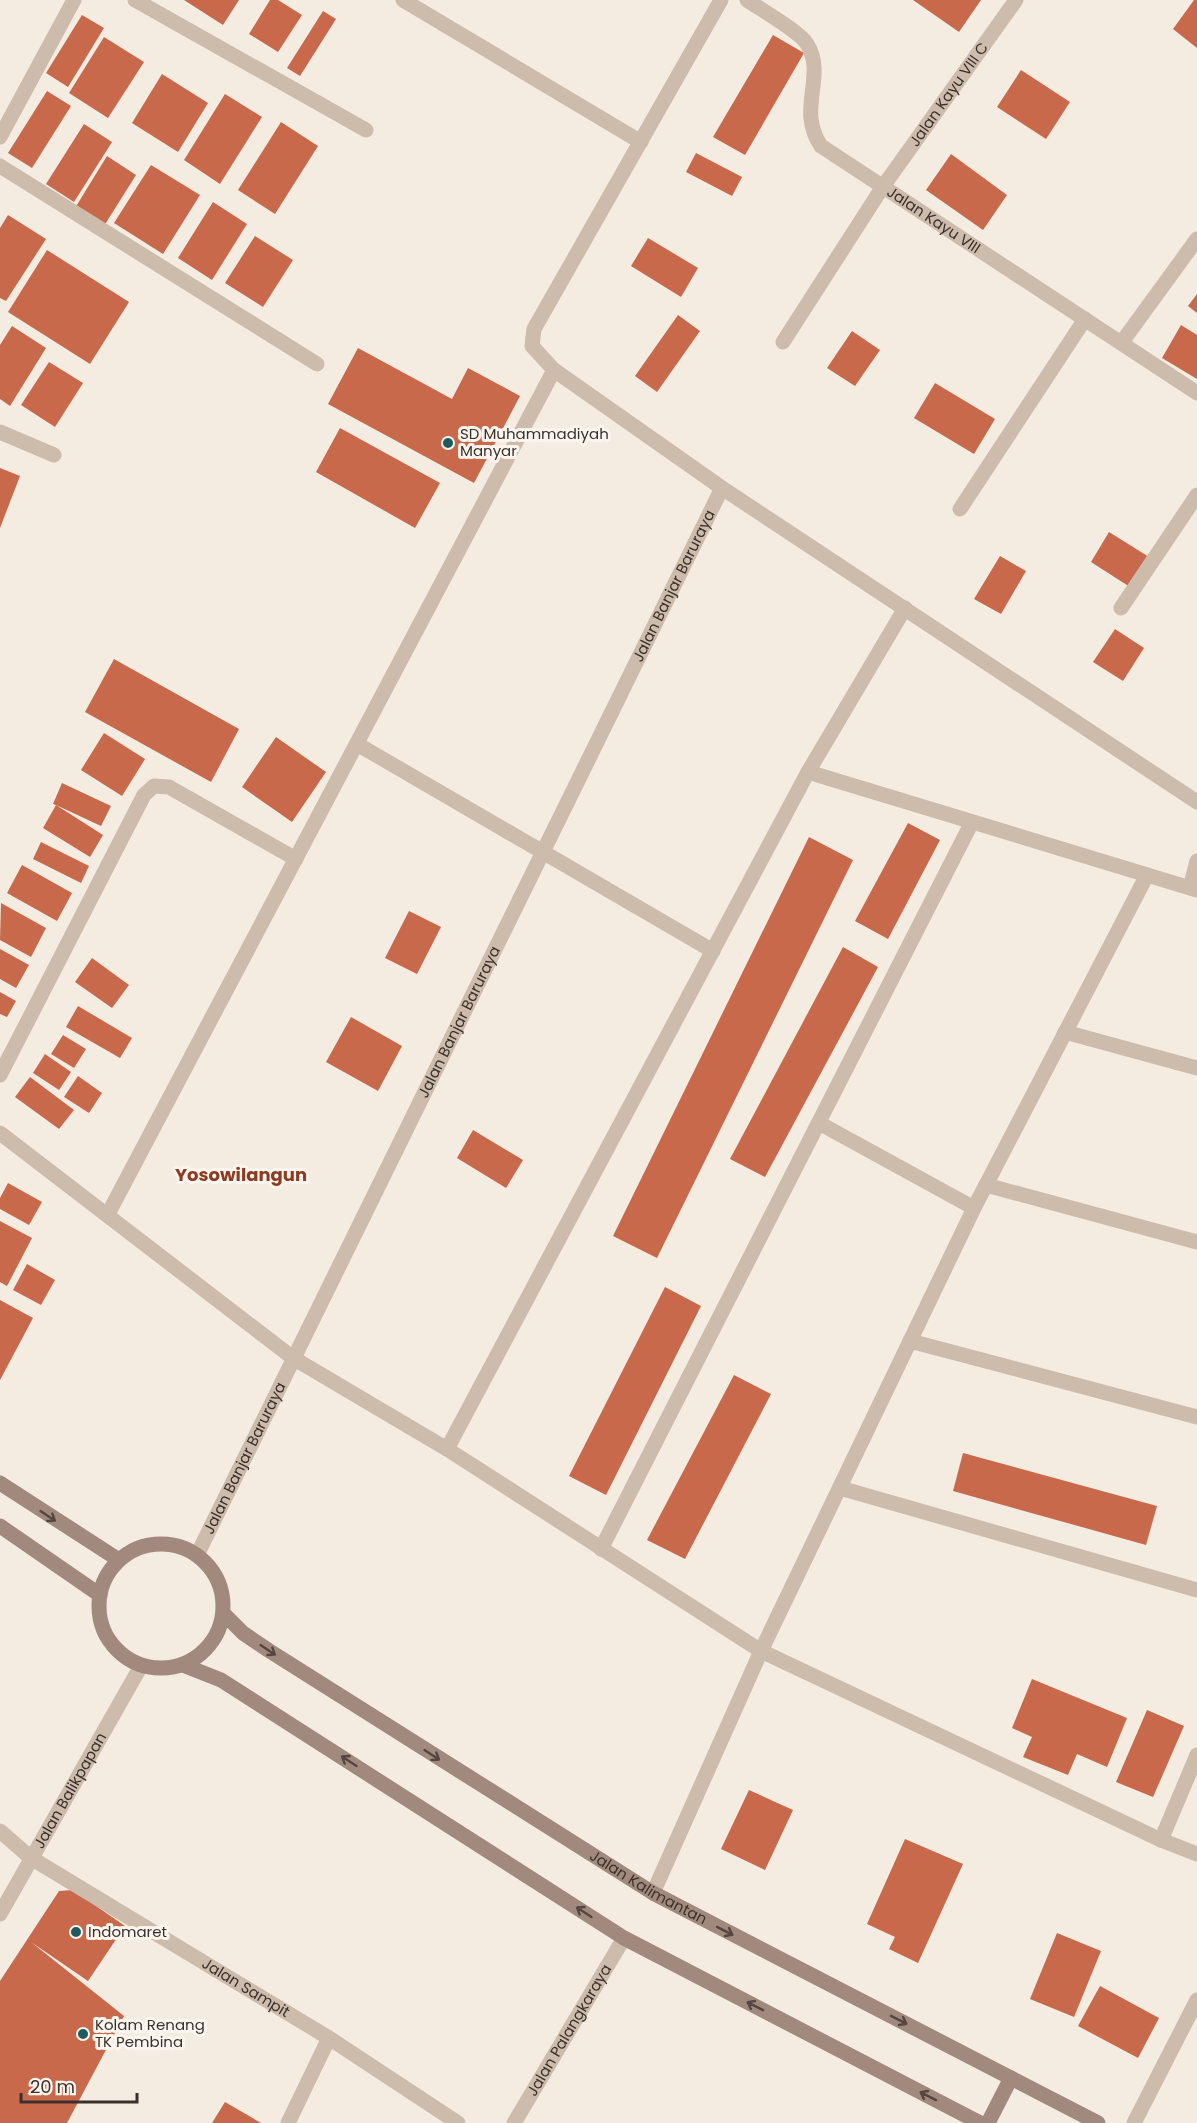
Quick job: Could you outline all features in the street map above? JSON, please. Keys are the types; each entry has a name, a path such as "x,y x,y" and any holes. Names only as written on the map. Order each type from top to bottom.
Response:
{"main road":[{"path":"0,1483 119,1560"},
{"path":"0,1526 100,1595"},
{"path":"157,1544 178,1546 197,1555 213,1570 222,1591 223,1613 217,1635 202,1654 183,1665 162,1670 141,1666 121,1654 106,1636 99,1617 100,1595 107,1576 119,1560 137,1548 157,1544"},
{"name":"Jalan Kalimantan","path":"223,1613 243,1633 268,1650 653,1893 1098,2123"},
{"path":"183,1665 221,1680 624,1938 980,2123"},
{"path":"988,2123 1011,2078"}],"street":[{"path":"0,137 75,0"},
{"path":"135,0 366,130"},
{"path":"403,0 640,142"},
{"path":"721,0 534,329 532,346 554,370 722,488 1197,802"},
{"name":"Jalan Kayu VIII","path":"747,0 806,42 815,62 809,118 813,134 821,146 1197,393"},
{"name":"Jalan Kayu VIII C","path":"783,342 882,188 1016,0"},
{"path":"0,166 317,364"},
{"path":"1122,342 1197,239"},
{"path":"960,509 1085,319"},
{"path":"108,1214 554,370"},
{"path":"0,432 54,455"},
{"name":"Jalan Banjar Baruraya","path":"197,1555 541,851 722,488"},
{"path":"1121,608 1197,495"},
{"path":"447,1449 808,772 905,608"},
{"path":"357,744 712,951"},
{"path":"808,772 1193,889 1197,861"},
{"path":"0,1075 144,795 154,786 168,787 296,860"},
{"path":"602,1548 972,822"},
{"path":"653,1893 761,1651 974,1208 1147,875"},
{"path":"1065,1032 1197,1068"},
{"path":"819,1123 974,1208"},
{"path":"0,1133 293,1358 447,1449 761,1651 1161,1840 1197,1854"},
{"path":"986,1185 1197,1242"},
{"path":"910,1341 1197,1417"},
{"path":"840,1488 1197,1590"},
{"name":"Jalan Balikpapan","path":"0,1914 141,1666"},
{"path":"1161,1840 1197,1755"},
{"name":"Jalan Sampit","path":"0,1831 31,1858 329,2038 458,2123"},
{"name":"Jalan Palangkaraya","path":"514,2123 624,1938"},
{"path":"1134,2123 1197,2000"},
{"path":"288,2123 329,2038"}],"building":[{"path":"184,0 239,0 223,25"},
{"path":"270,0 278,0 302,15 278,52 249,34"},
{"path":"913,0 981,0 959,32"},
{"path":"1194,0 1197,0 1197,48 1173,29"},
{"path":"323,11 336,19 300,76 287,68"},
{"path":"82,15 104,28 68,87 46,73"},
{"path":"773,35 804,53 745,155 713,137"},
{"path":"104,37 144,62 108,118 69,93"},
{"path":"1021,70 1070,102 1046,139 997,107"},
{"path":"162,74 208,103 178,152 132,123"},
{"path":"47,91 71,106 32,168 8,153"},
{"path":"225,94 262,117 220,184 184,160"},
{"path":"281,122 318,146 275,214 238,190"},
{"path":"84,124 112,142 74,202 46,184"},
{"path":"696,153 742,177 732,196 686,172"},
{"path":"951,154 1007,195 983,230 926,190"},
{"path":"107,156 136,175 104,226 75,208"},
{"path":"151,165 200,195 163,254 114,223"},
{"path":"213,202 247,224 212,280 178,258"},
{"path":"8,215 46,239 6,301 0,298 0,228"},
{"path":"255,236 293,260 263,307 225,283"},
{"path":"648,238 698,268 681,297 631,266"},
{"path":"47,250 129,302 90,364 8,312"},
{"path":"1197,294 1197,313 1188,306"},
{"path":"678,315 700,331 657,392 635,376"},
{"path":"1181,325 1197,335 1197,379 1162,358"},
{"path":"12,326 46,348 10,406 0,399 0,345"},
{"path":"852,331 880,350 855,386 827,368"},
{"name":"SD Muhammadiyah Manyar","path":"358,348 452,399 468,368 520,396 474,483 328,404"},
{"path":"49,362 83,383 55,427 21,405"},
{"path":"935,383 995,419 974,454 914,418"},
{"path":"340,428 440,483 415,528 316,472"},
{"path":"0,468 20,476 0,528"},
{"path":"1109,532 1149,557 1130,587 1091,562"},
{"path":"1000,556 1026,571 1001,614 974,599"},
{"path":"1115,629 1144,648 1123,681 1093,662"},
{"path":"114,659 239,729 211,782 85,712"},
{"path":"104,733 145,759 122,796 81,770"},
{"path":"276,737 326,772 292,822 242,787"},
{"path":"62,783 111,806 101,826 53,804"},
{"path":"56,805 103,835 90,857 43,828"},
{"path":"908,823 940,840 888,939 855,921"},
{"path":"809,837 853,860 657,1258 613,1236"},
{"path":"41,842 89,866 81,883 33,859"},
{"path":"22,865 72,893 57,921 7,893"},
{"path":"1,903 46,928 31,957 0,940"},
{"path":"409,911 441,927 417,974 385,958"},
{"path":"843,947 878,967 765,1177 730,1159"},
{"path":"0,949 29,965 16,988 0,979"},
{"path":"92,958 129,985 112,1008 75,982"},
{"path":"0,992 16,1001 7,1017 0,1014"},
{"path":"78,1006 132,1038 120,1058 66,1027"},
{"path":"351,1017 402,1046 378,1091 326,1062"},
{"path":"63,1035 86,1049 74,1068 51,1054"},
{"path":"45,1054 71,1072 59,1090 33,1073"},
{"path":"78,1076 102,1093 89,1113 64,1097"},
{"path":"30,1077 74,1110 59,1129 15,1097"},
{"path":"473,1130 523,1160 506,1188 457,1158"},
{"path":"8,1183 42,1202 29,1225 0,1209 0,1198"},
{"path":"0,1221 32,1238 7,1286 0,1282"},
{"path":"27,1264 55,1280 41,1305 13,1290"},
{"path":"665,1287 701,1306 606,1495 569,1476"},
{"path":"0,1300 33,1318 0,1380"},
{"path":"734,1375 771,1394 685,1559 647,1540"},
{"path":"963,1453 1157,1506 1146,1545 953,1491"},
{"path":"1032,1679 1127,1718 1107,1767 1077,1754 1068,1775 1023,1757 1032,1737 1012,1728"},
{"path":"1147,1710 1184,1726 1153,1797 1116,1782"},
{"path":"749,1790 793,1810 765,1870 721,1849"},
{"path":"905,1839 963,1864 918,1963 889,1949 895,1937 867,1924"},
{"path":"73,1890 125,1926 88,1981 31,1942 124,2016 67,2123 0,2123 0,1981 59,1891"},
{"path":"1057,1933 1101,1951 1074,2017 1030,1999"},
{"path":"1100,1986 1159,2018 1138,2058 1078,2026"},
{"path":"225,2102 261,2123 212,2123"}],"place":[{"name":"SD Muhammadiyah Manyar","path":"448,443"},
{"name":"Indomaret","path":"76,1932"},
{"name":"Kolam Renang TK Pembina","path":"83,2034"}],"district":[{"name":"Yosowilangun","path":"241,1175"}]}
